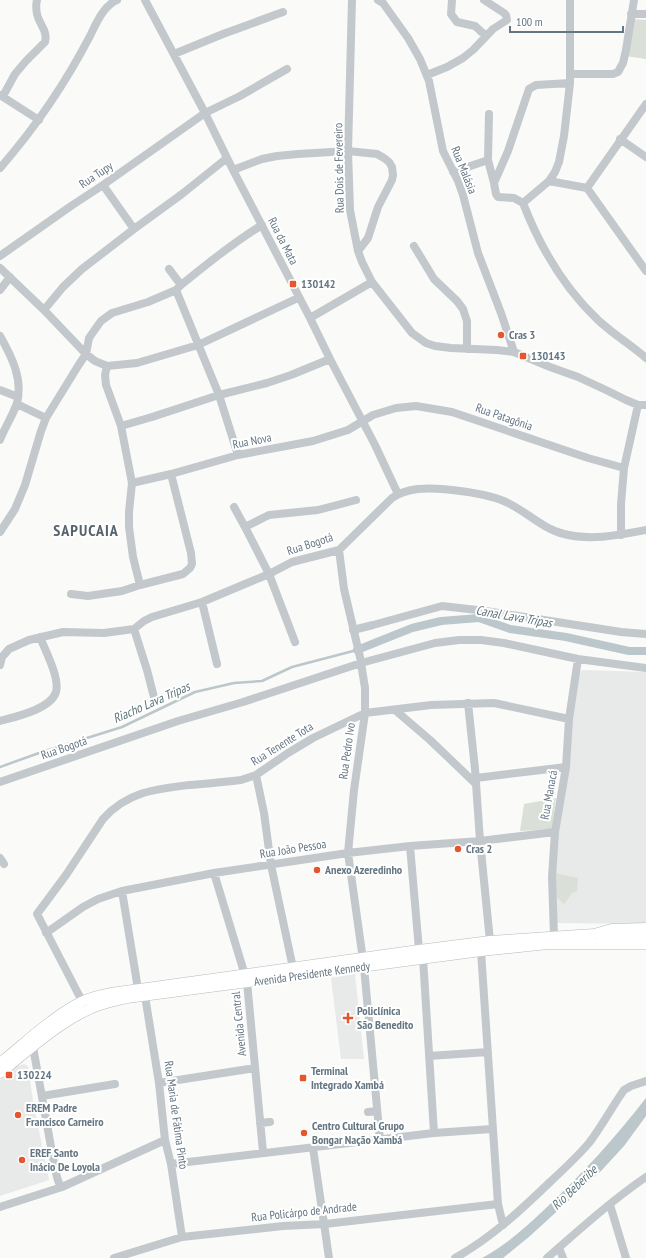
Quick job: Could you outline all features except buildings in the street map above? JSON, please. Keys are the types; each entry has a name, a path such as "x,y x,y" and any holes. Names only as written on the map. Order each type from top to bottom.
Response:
{"main road":[{"name":"Avenida Presidente Kennedy","path":"0,1063 55,1018 82,1001 111,993 141,992 363,962 421,954 490,941 594,934 612,929 646,928"},
{"name":"Avenida Presidente Kennedy","path":"594,934 597,936 646,936"},
{"name":"Avenida Presidente Kennedy","path":"421,954 481,951 548,944 646,944"},
{"name":"Avenida Presidente Kennedy","path":"245,978 293,968 363,962"},
{"name":"Avenida Presidente Kennedy","path":"0,1073 57,1028 76,1016 99,1005 127,998 141,992"}],"street":[{"path":"37,0 37,13 45,32 46,40 15,74 1,95 38,120"},
{"name":"Rua da Mata","path":"145,0 205,113 298,298 310,318 375,445 398,494"},
{"name":"Rua Dois de Fevereiro","path":"352,0 348,151 350,210 358,251 372,282 412,333 426,343 435,346 514,352 578,377 626,400 642,405"},
{"path":"452,0 451,14 457,22 472,25 486,36"},
{"path":"427,74 447,67 463,58 493,29 507,20 504,13 484,0"},
{"path":"523,203 549,181 560,162 570,83 570,0"},
{"path":"570,74 613,74 618,72 623,64 634,0"},
{"path":"0,168 53,100 78,60 99,18 114,1"},
{"name":"Rua Malásia","path":"382,1 408,38 427,74 432,92 443,151 458,181 463,195 478,253 514,352"},
{"path":"174,54 283,12"},
{"path":"631,14 646,14"},
{"name":"Rua Tupy","path":"0,256 205,113 240,96 287,69"},
{"path":"494,183 512,139 530,87 536,85 570,83"},
{"path":"587,188 646,104"},
{"path":"489,114 488,160 496,194 498,197 514,198 523,203 538,239 554,267 575,296 599,320 646,358"},
{"path":"620,139 646,158"},
{"path":"233,170 252,162 277,156 348,151 377,154 384,158 392,167 392,180 378,207 371,232 358,251"},
{"path":"44,310 69,280 227,158"},
{"path":"453,172 488,160"},
{"path":"549,181 587,188 646,271"},
{"path":"103,185 134,229"},
{"path":"0,532 15,509 25,485 46,418 86,354 89,338 101,321 112,313 148,302 179,288 239,240 262,225"},
{"path":"414,246 434,279 463,308 468,321 467,349"},
{"path":"0,268 44,310 86,354 95,361 108,366 136,363 198,345 298,298"},
{"path":"169,268 179,288 198,345 219,395 238,455"},
{"path":"0,290 10,277"},
{"path":"310,318 372,282"},
{"path":"0,336 12,356 19,387 17,401 0,440"},
{"path":"122,426 219,395 267,383 306,370 330,359"},
{"path":"108,366 105,375 106,385 122,426 132,483 129,527 140,585"},
{"path":"0,390 46,418"},
{"path":"621,535 620,504 624,468 642,405"},
{"name":"Rua Patagônia","path":"373,416 396,408 416,406 452,412 588,458 624,468"},
{"name":"Rua Nova","path":"132,483 171,474 238,455 313,441 348,430 373,416"},
{"path":"71,594 88,596 122,591 183,574 190,568 192,564 191,553 171,474"},
{"name":"Rua Bogotá","path":"0,665 2,657 9,649 29,640 63,632 104,632 134,629 152,617 202,602 269,574 292,562 339,550 380,508 392,498 398,494 417,489 442,489 491,497 506,502 562,534 575,537 593,538 621,535 646,530"},
{"path":"245,527 268,515 318,510 356,500"},
{"path":"234,507 269,574 295,642"},
{"name":"Rua Pedro Ivo","path":"339,550 344,589 361,660 365,688 365,713 354,790 348,853 363,962 380,1140"},
{"path":"202,602 217,664"},
{"path":"354,630 442,606 486,611 621,632 646,634"},
{"path":"134,629 155,700"},
{"path":"0,721 32,711 52,698 56,692 56,684 52,666 40,637"},
{"name":"Rua Bogotá","path":"0,782 178,721 243,702 361,660 435,643 459,640 480,640 504,643 578,659 646,668"},
{"name":"Rua Manacá","path":"554,936 552,877 555,832 566,767 569,719 578,659"},
{"path":"468,703 490,941"},
{"name":"Rua Tenente Tota","path":"46,933 37,914 66,875 103,819 122,802 136,795 164,788 241,780 256,775 313,738 365,713 431,705 494,703 569,719"},
{"path":"395,710 476,781"},
{"path":"476,781 566,767"},
{"path":"256,775 264,813 271,865 293,968"},
{"name":"Rua João Pessoa","path":"46,933 83,907 98,899 122,891 214,873 348,853 410,846 480,841 555,832"},
{"path":"410,846 421,954 434,1133"},
{"name":"Avenida Central","path":"214,873 245,978 263,1152"},
{"name":"Rua Maria de Fátima Pinto","path":"122,891 159,1083 165,1140 171,1164 182,1237"},
{"path":"46,933 82,1001"},
{"path":"481,951 492,1129 498,1204 503,1226"},
{"path":"33,1047 55,1169 62,1187"},
{"path":"429,1056 488,1052"},
{"path":"159,1083 255,1068"},
{"path":"455,1258 485,1240 528,1203 577,1157 592,1139 624,1090 630,1086 646,1081"},
{"path":"42,1096 115,1084"},
{"path":"368,1112 377,1111"},
{"path":"260,1123 270,1122"},
{"path":"171,1164 434,1133 492,1129"},
{"path":"0,1207 62,1187 165,1140"},
{"path":"313,1148 329,1258"},
{"path":"548,1258 592,1218 632,1186 646,1177"},
{"name":"Rua Policárpo de Andrade","path":"114,1258 182,1237 283,1226 325,1224 498,1204"},
{"path":"610,1205 626,1258"},
{"path":"559,1248 563,1258"}],"shaded area":[{"path":"631,19 646,20 646,59 626,56"},
{"path":"583,670 646,672 646,924 556,923 554,862 574,674"},
{"path":"556,798 552,829 520,831 524,804"},
{"path":"555,873 578,878 577,891 572,893 564,904 554,895"},
{"name":"Policlínica São Benedito","path":"355,974 364,1059 341,1059 331,978"},
{"path":"24,1064 28,1066 33,1101 49,1180 0,1196 0,1080 17,1066"}],"water":[{"name":"Rio Beberibe","path":"646,1098 646,1116 624,1146 601,1171 530,1236 503,1258 482,1258 515,1236 559,1196 610,1141"}],"waterway":[{"name":"Canal Lava Tripas","path":"357,650 412,628 441,621 479,618 510,629 566,637 629,651 646,651"},
{"name":"Riacho Lava Tripas","path":"0,767 122,727 195,692 234,683 262,681 292,667 357,650"}],"place":[{"name":"130142","path":"293,284"},
{"name":"Cras 3","path":"501,335"},
{"name":"130143","path":"523,356"},
{"name":"Cras 2","path":"458,849"},
{"name":"Anexo Azeredinho","path":"317,870"},
{"name":"Policlínica São Benedito","path":"348,1018"},
{"name":"130224","path":"9,1075"},
{"name":"Terminal Integrado Xambá","path":"303,1078"},
{"name":"EREM Padre Francisco Carneiro","path":"18,1115"},
{"name":"Centro Cultural Grupo Bongar Nação Xambá","path":"304,1133"},
{"name":"EREF Santo Inácio De Loyola","path":"22,1160"}],"district":[{"name":"SAPUCAIA","path":"86,530"}]}
